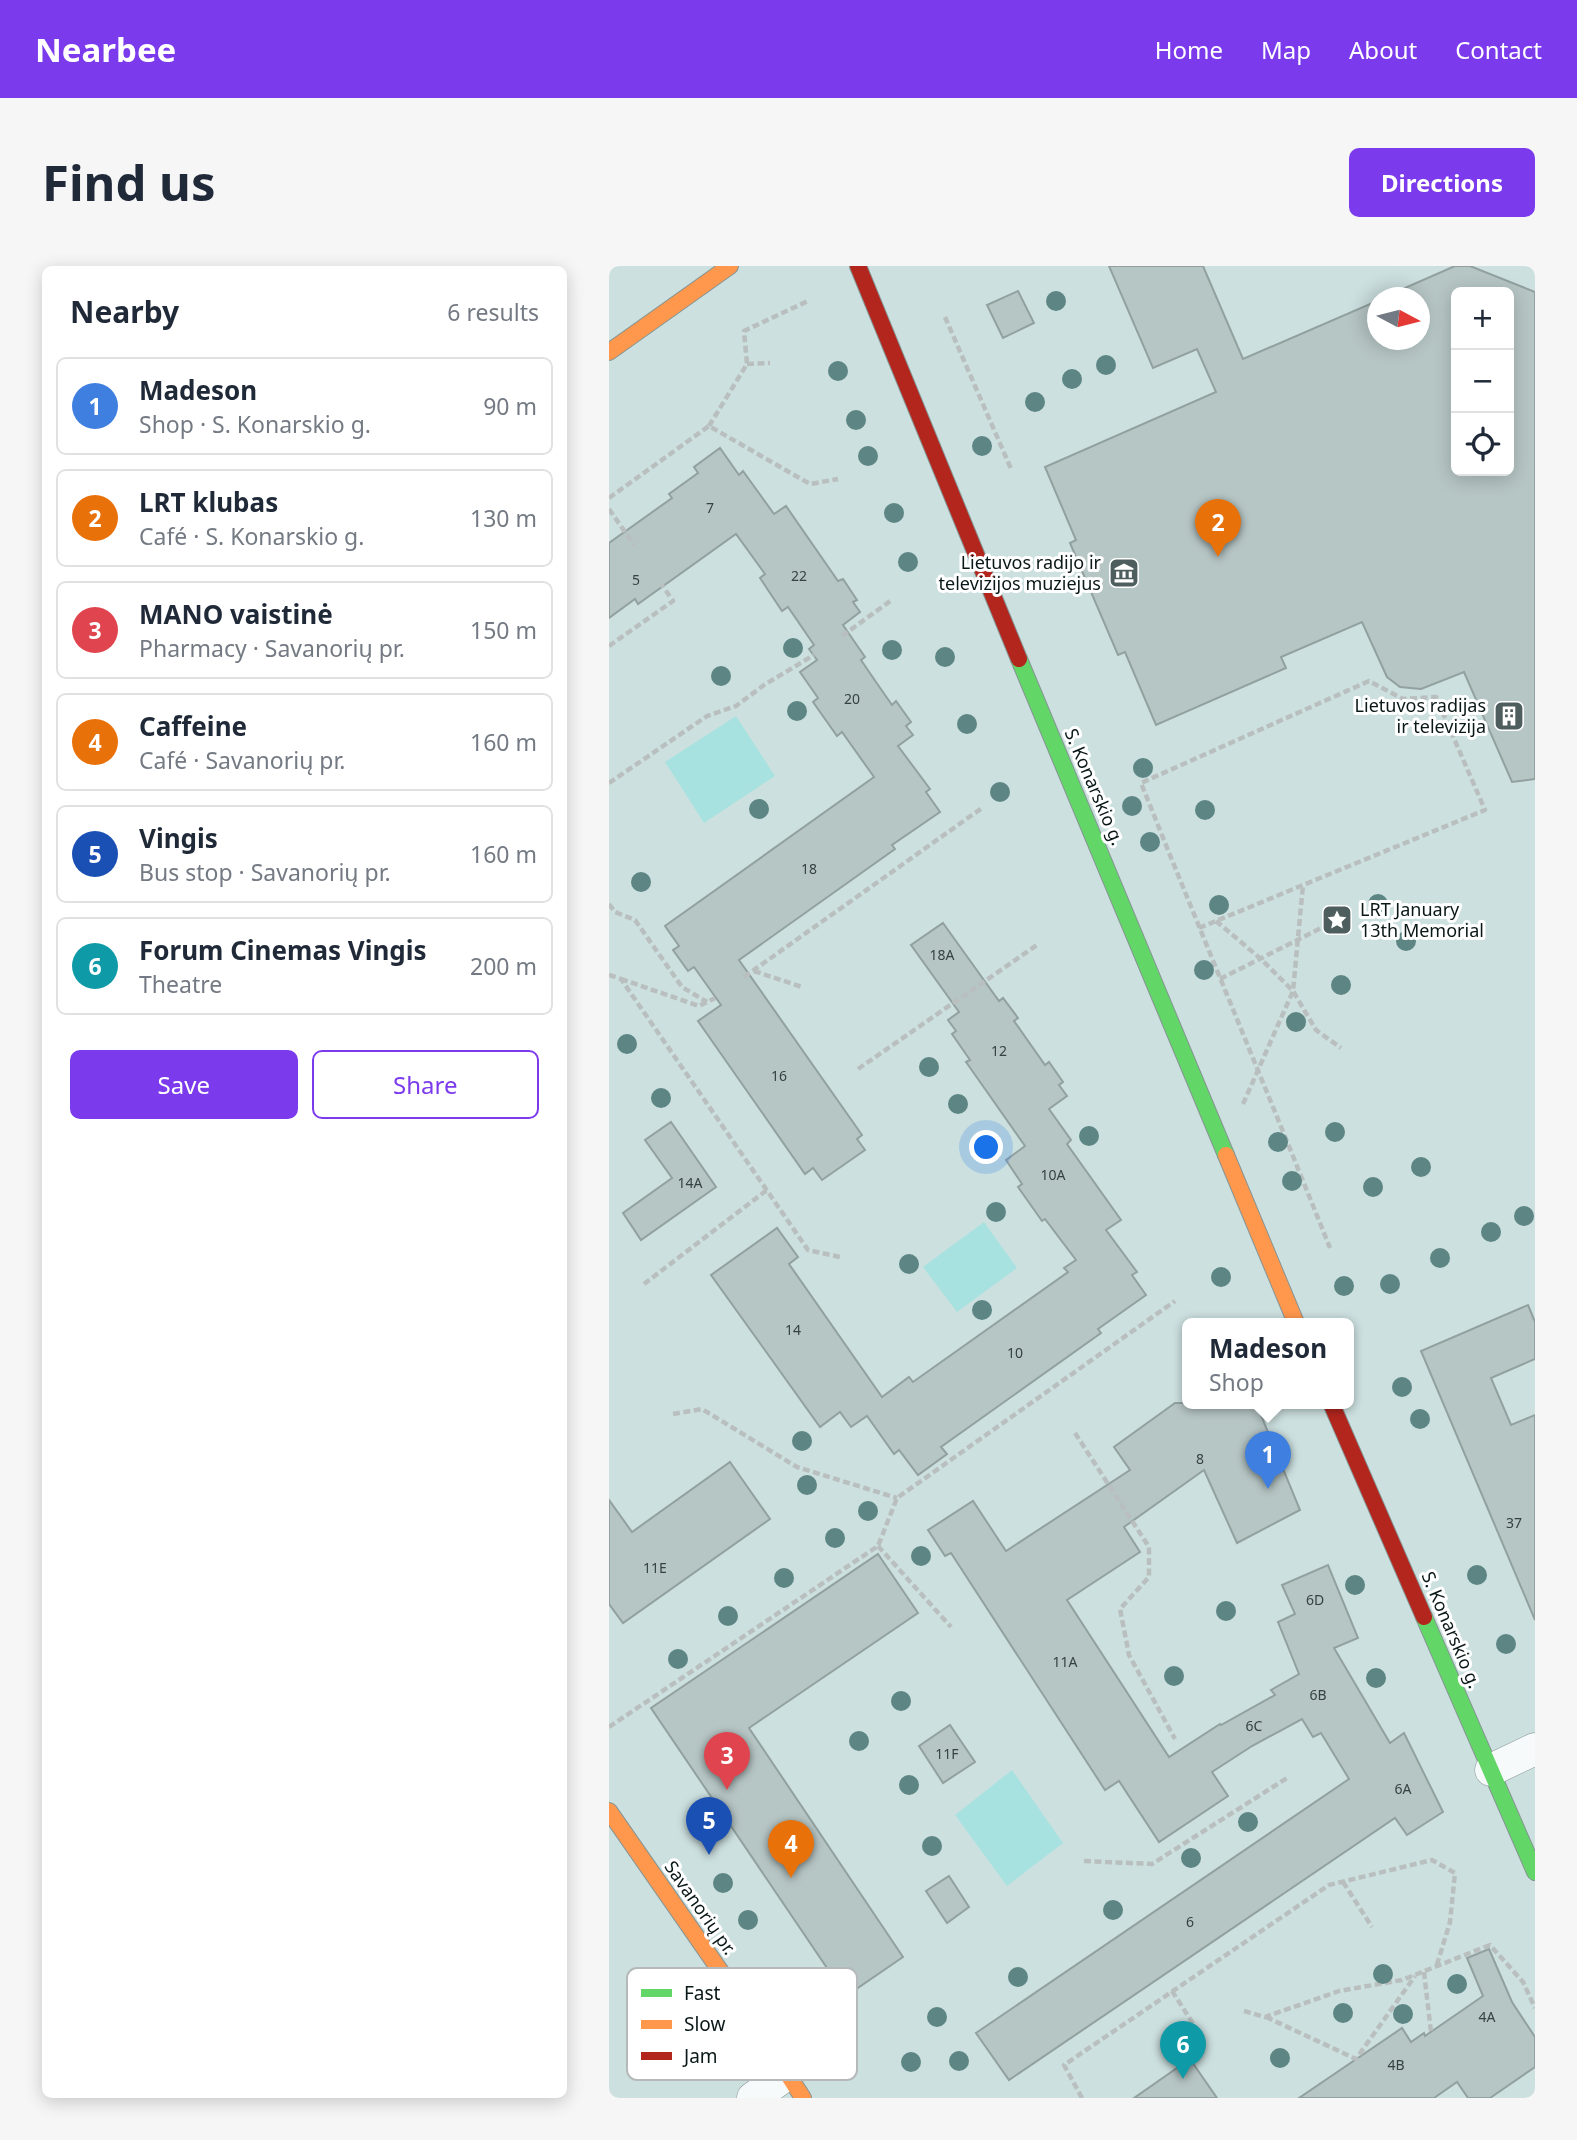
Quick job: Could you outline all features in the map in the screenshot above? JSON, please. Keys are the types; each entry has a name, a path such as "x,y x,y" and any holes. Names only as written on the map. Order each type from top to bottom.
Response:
{"street":[{"path":"609,352 730,266"},
{"name":"S. Konarskio g.","path":"858,266 957,511 1294,1318"},
{"name":"S. Konarskio g.","path":"1334,1409 1535,1872"},
{"path":"1491,1770 1535,1749"},
{"name":"Savanorių pr.","path":"609,1811 718,1968"},
{"path":"753,2098 795,2086"}],"path":[{"path":"609,498 709,426 747,365 744,331 808,301"},
{"path":"945,317 1012,471"},
{"path":"747,365 770,363"},
{"path":"709,426 810,484 838,479"},
{"path":"609,509 634,545"},
{"path":"609,646 673,601 662,585"},
{"path":"842,636 893,599"},
{"path":"609,783 707,716 736,706 764,685 814,655"},
{"path":"1199,928 1485,810 1436,697 1403,699 1369,681 1141,783 1199,928 1330,1248"},
{"path":"744,977 982,808"},
{"path":"1224,1149 1293,991 1303,885"},
{"path":"609,904 615,912 635,920 682,987 707,1002"},
{"path":"1216,921 1261,959 1293,991 1316,1030 1341,1048"},
{"path":"1220,979 1327,925"},
{"path":"857,1069 1037,945"},
{"path":"754,971 803,987"},
{"path":"609,975 699,1006 715,998"},
{"path":"621,979 808,1250 840,1257"},
{"path":"643,1284 767,1190"},
{"path":"609,1727 878,1546 897,1498 1175,1301"},
{"path":"673,1414 702,1409 797,1467 897,1498"},
{"path":"1075,1433 1149,1547 1149,1577 1119,1609 1129,1655 1175,1739"},
{"path":"878,1546 951,1627"},
{"path":"1084,1861 1152,1864 1287,1778"},
{"path":"1082,2098 1063,2065 1329,1885 1432,1860 1455,1873 1450,1922 1436,1968"},
{"path":"1343,1882 1372,1927"},
{"path":"1265,2017 1339,1991 1402,1980 1490,1945 1523,1982 1535,2008"},
{"path":"1424,1972 1431,2032"},
{"path":"1244,2011 1265,2017 1356,2059 1417,1975"},
{"path":"1172,1991 1201,2036"}],"shaded area":[{"path":"736,716 775,776 704,823 665,762"},
{"path":"984,1222 1017,1268 957,1312 923,1267"},
{"path":"1012,1770 1063,1843 1007,1886 955,1815"}],"building":[{"path":"1109,266 1203,266 1243,359 1367,305 1367,350 1430,350 1430,287 1407,287 1455,266 1470,266 1535,292 1535,779 1512,782 1464,672 1421,689 1400,687 1387,677 1362,622 1281,657 1286,668 1156,725 1125,652 1118,655 1070,543 1076,540 1045,467 1216,392 1197,349 1153,368"},
{"path":"1018,291 1034,323 1003,338 987,305"},
{"path":"720,448 739,475 743,471 774,514 786,506 838,581 843,579 857,600 853,602 860,612 843,625 865,657 861,660 892,705 896,701 911,722 906,726 913,735 898,746 930,789 926,792 940,812 892,845 895,849 739,960 862,1135 857,1139 865,1150 822,1180 813,1168 805,1174 698,1021 721,1005 694,967 688,971 673,950 679,946 665,926 874,777 842,732 837,736 813,702 818,698 800,672 817,660 809,649 814,645 788,607 782,611 760,578 765,574 736,534 638,604 635,599 609,618 609,543 672,498 669,494 698,473 694,467"},
{"path":"943,923 999,1001 1003,998 1018,1018 1014,1021 1045,1065 1049,1062 1063,1082 1059,1085 1067,1096 1049,1109 1071,1140 1067,1144 1121,1220 1106,1230 1137,1272 1132,1275 1146,1295 1098,1329 1101,1333 941,1447 947,1454 918,1475 899,1450 894,1454 867,1416 851,1427 840,1412 820,1427 711,1275 777,1228 798,1257 789,1264 882,1397 909,1377 913,1382 1068,1272 1064,1268 1076,1260 1045,1219 1042,1221 1018,1187 1022,1184 1006,1160 1025,1146 966,1062 970,1060 952,1034 956,1031 948,1020 959,1012 911,945"},
{"path":"671,1122 716,1187 641,1240 623,1213 672,1178 645,1140"},
{"path":"1528,1305 1535,1322 1535,1359 1491,1378 1511,1425 1535,1415 1535,1620 1421,1351"},
{"path":"1175,1403 1182,1403 1182,1409 1258,1409 1300,1510 1237,1543 1204,1470 1124,1527 1140,1552 1067,1600 1169,1757 1220,1724 1275,1695 1271,1690 1299,1674 1278,1622 1295,1614 1282,1585 1328,1565 1358,1638 1334,1648 1390,1743 1404,1733 1443,1812 1407,1835 1395,1818 1009,2080 976,2033 1349,1779 1321,1733 1313,1737 1302,1719 1252,1746 1212,1772 1228,1796 1159,1842 1119,1781 1105,1790 951,1553 945,1556 928,1530 973,1501 1006,1551 1130,1470 1114,1447"},
{"path":"730,1462 770,1519 623,1623 609,1604 609,1500 632,1532"},
{"path":"878,1554 918,1613 749,1728 903,1957 857,1988 857,1968 827,1968 651,1708"},
{"path":"950,1725 975,1762 943,1783 919,1746"},
{"path":"949,1876 969,1907 947,1923 926,1891"},
{"path":"1489,1949 1512,2002 1535,2037 1535,2067 1490,2098 1468,2098 1457,2082 1434,2098 1299,2098 1402,2028 1411,2042 1424,2033 1425,2036 1483,1996 1467,1958"},
{"path":"1190,2059 1217,2098 1134,2098"}],"traffic: fast":[{"path":"1019,659 1226,1155"},
{"path":"1424,1617 1535,1872"}],"traffic: slow":[{"path":"609,352 730,266"},
{"path":"1226,1155 1294,1318"},
{"path":"609,1811 718,1968"},
{"path":"791,2080 803,2098"}],"traffic: jam":[{"path":"858,266 1019,659"},
{"path":"1334,1409 1424,1617"}],"place":[{"name":"LRT klubas","path":"1218,557"},
{"name":"Lietuvos radijo ir televizijos muziejus","path":"1124,573"},
{"name":"Lietuvos radijas ir televizija","path":"1509,716"},
{"name":"LRT January 13th Memorial","path":"1337,920"},
{"name":"Madeson","path":"1268,1489"},
{"name":"MANO vaistinė","path":"727,1790"},
{"name":"Vingis","path":"709,1855"},
{"name":"Caffeine","path":"791,1878"},
{"name":"Forum Cinemas Vingis","path":"1183,2079"}]}
